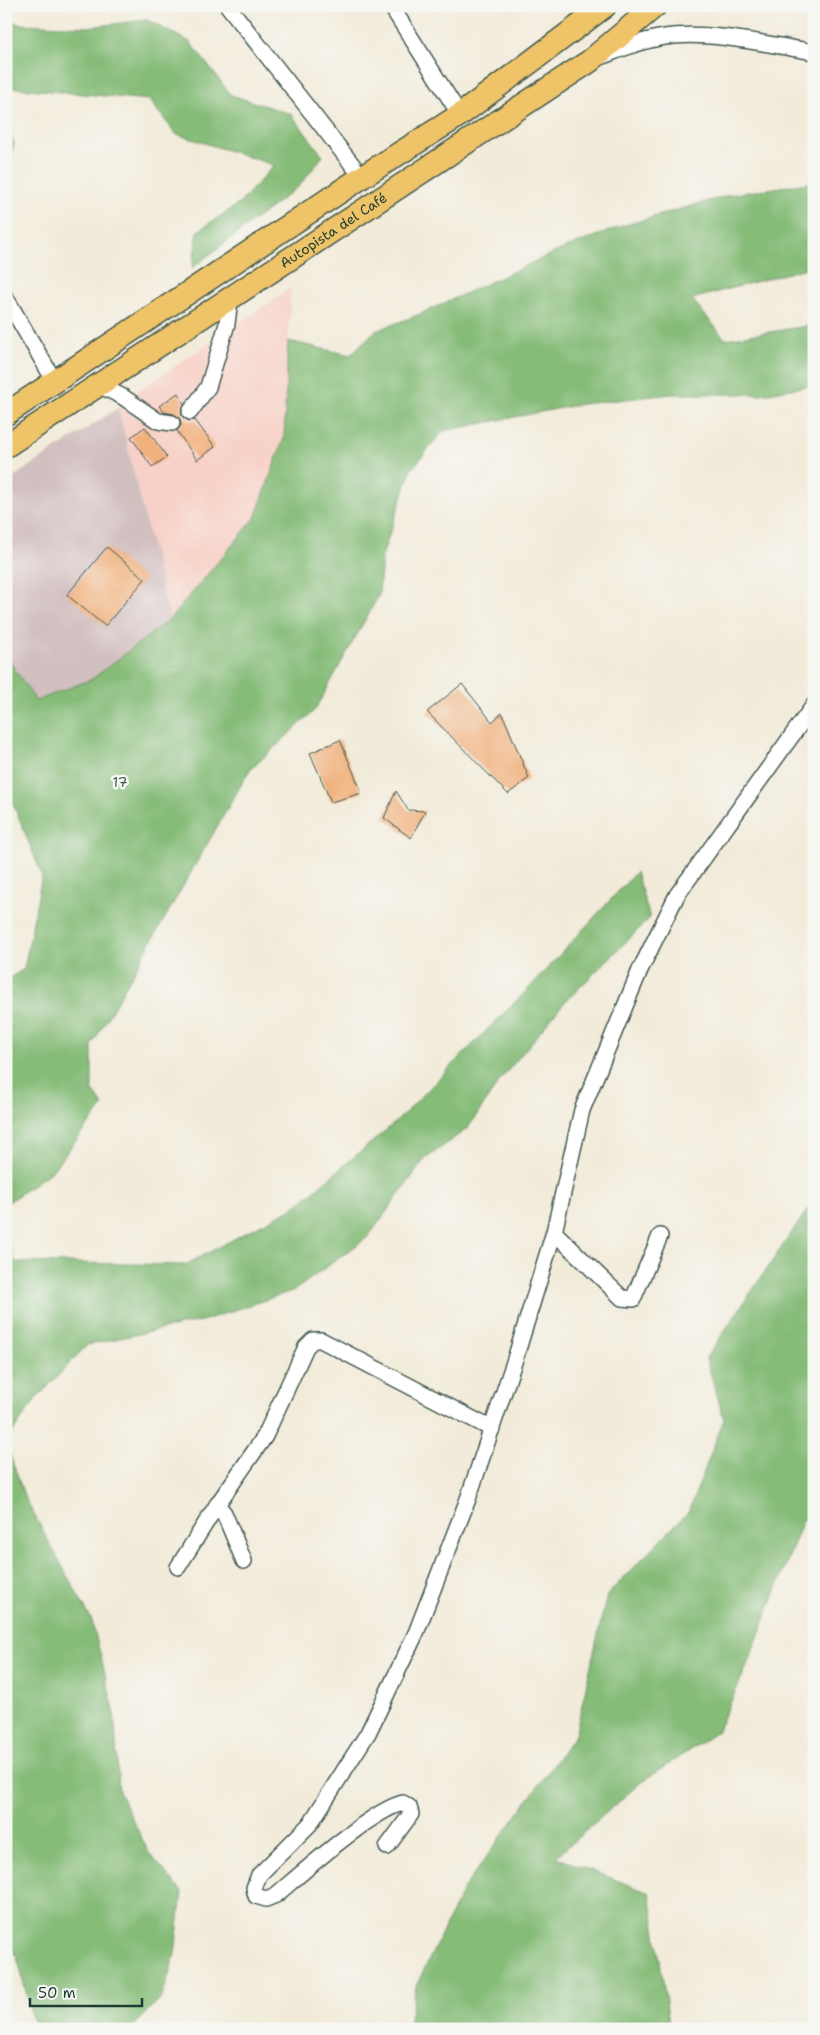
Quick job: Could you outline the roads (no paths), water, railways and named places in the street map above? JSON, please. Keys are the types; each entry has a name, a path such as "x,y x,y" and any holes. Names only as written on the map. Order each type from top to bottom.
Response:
{"highway":[{"name":"Autopista del Café","path":"6,414 362,177 460,115 605,6"},
{"name":"Autopista del Café","path":"6,446 97,384 230,299 590,61 655,6"}],"street":[{"path":"228,6 362,177"},
{"path":"391,6 460,115"},
{"path":"590,61 640,42 667,37 714,37 814,52"},
{"path":"6,298 55,382"},
{"path":"190,412 208,387 227,324 230,299"},
{"path":"97,384 123,397 158,421 172,423"},
{"path":"387,1847 411,1814 410,1807 402,1803 395,1805 366,1823 276,1895 266,1899 256,1896 254,1888 259,1875 310,1824 368,1733 416,1633 468,1499 492,1429 554,1232 582,1110 640,970 677,895 814,705"},
{"path":"554,1232 622,1298 633,1299 660,1236"},
{"path":"178,1567 217,1505 265,1436 306,1347 313,1340 321,1340 492,1429"},
{"path":"217,1505 224,1513 244,1561"}],"park label":[{"name":"17","path":"120,782"}]}
